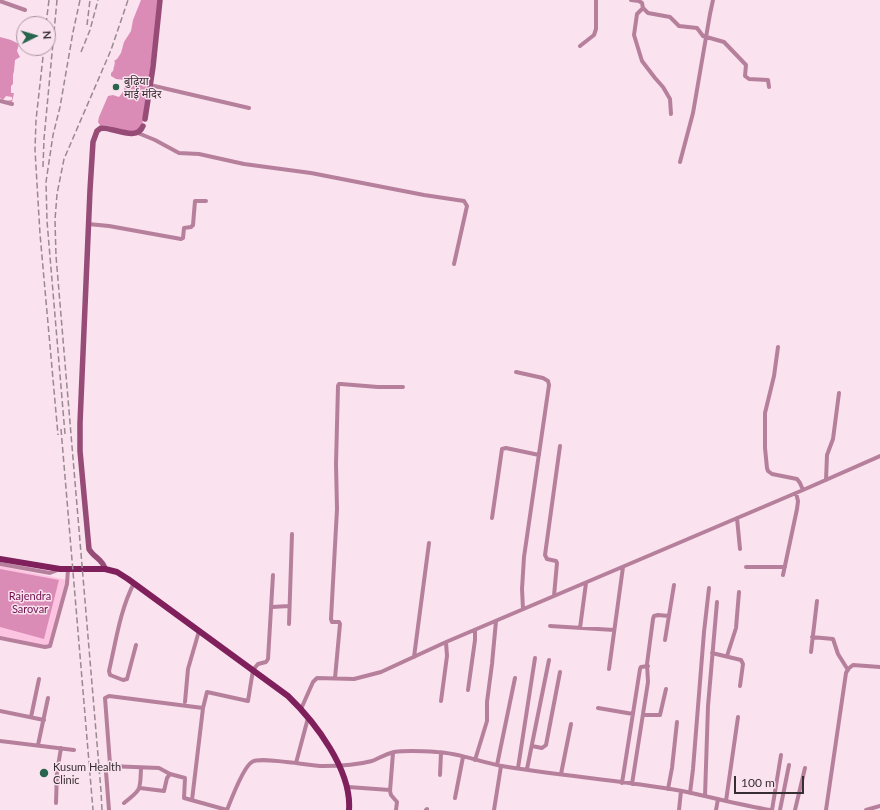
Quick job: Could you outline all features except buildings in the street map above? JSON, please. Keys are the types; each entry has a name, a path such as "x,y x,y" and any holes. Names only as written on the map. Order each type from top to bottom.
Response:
{"main road":[{"path":"0,560 60,569 105,569 117,572 134,583 288,696 301,708 309,718 342,771 348,787 349,810"}],"street":[{"path":"138,133 141,131 143,126 153,67 160,0"},
{"path":"580,46 594,35 596,28 596,0"},
{"path":"631,0 642,3 643,8 648,13 670,17 679,26 697,28 703,36 724,42 746,65 745,76 749,79 768,80 769,87"},
{"path":"680,162 692,114 713,0"},
{"path":"0,1 25,10"},
{"path":"643,8 637,14 634,35 642,61 663,87 670,99 671,114"},
{"path":"150,84 249,108"},
{"path":"0,101 12,104"},
{"path":"105,569 101,560 91,554 89,549 80,451 88,224 93,142 97,131 104,128 131,134 138,133 179,152 199,154 244,164 311,174 464,201 467,206 454,264"},
{"path":"88,224 109,226 182,239 184,228 191,227 193,225 195,201 206,201"},
{"path":"778,347 774,376 765,413 764,448 766,464 770,473 797,479 803,490"},
{"path":"516,372 543,378 548,383 540,456 524,557 522,589 523,609"},
{"path":"335,678 340,622 332,622 331,620 337,509 336,464 338,386 339,384 342,384 378,387 403,387"},
{"path":"826,480 827,455 834,435 839,393"},
{"path":"554,596 557,562 547,558 545,555 560,446"},
{"path":"492,518 502,449 506,448 540,456"},
{"path":"301,708 315,679 320,677 354,679 380,672 446,642 880,456"},
{"path":"783,575 797,509 798,501 796,493"},
{"path":"737,518 740,549"},
{"path":"289,624 292,534"},
{"path":"414,657 429,543"},
{"path":"0,564 50,573 60,569"},
{"path":"609,669 623,567"},
{"path":"746,567 785,567"},
{"path":"0,638 45,647 50,646 67,584 68,569"},
{"path":"192,800 203,708 207,692 248,701 253,670 257,665 266,662 268,659 273,575"},
{"path":"134,583 123,610 110,675 123,680 127,679 136,645"},
{"path":"580,628 586,583"},
{"path":"665,640 674,585"},
{"path":"690,793 709,588"},
{"path":"727,656 736,628 739,592"},
{"path":"810,652 817,601"},
{"path":"706,796 708,706 717,602"},
{"path":"272,607 289,606"},
{"path":"632,784 648,682 648,666 653,617 656,615 669,616"},
{"path":"475,760 487,721 487,702 496,621"},
{"path":"550,626 614,630"},
{"path":"468,690 475,630"},
{"path":"185,702 188,669 199,631"},
{"path":"812,637 833,639 838,654 848,670"},
{"path":"441,700 447,656 446,642"},
{"path":"712,652 742,661 740,686"},
{"path":"518,768 535,658"},
{"path":"528,769 549,660"},
{"path":"826,810 848,670 850,666 853,665 880,667"},
{"path":"622,783 640,668 648,666"},
{"path":"532,746 542,748 546,745 560,672"},
{"path":"494,810 499,765 515,678"},
{"path":"31,717 39,679"},
{"path":"643,715 660,715 666,689"},
{"path":"109,810 106,772 109,766 104,701 107,696 203,708"},
{"path":"38,746 48,698"},
{"path":"598,708 633,714"},
{"path":"0,711 44,720"},
{"path":"726,801 738,717"},
{"path":"296,763 309,718"},
{"path":"668,789 677,722"},
{"path":"560,774 571,724"},
{"path":"0,741 74,750"},
{"path":"56,802 57,772 61,748"},
{"path":"109,766 159,768 170,774 185,778 184,797 227,810 248,765 252,761 266,760 323,766 339,765 362,763 393,752 442,752 499,765 681,791 751,808 771,810 781,755"},
{"path":"393,752 390,790 391,795 397,802 396,810"},
{"path":"440,775 442,752"},
{"path":"455,798 463,757"},
{"path":"780,810 789,765"},
{"path":"124,803 140,788 141,768"},
{"path":"795,810 804,768"},
{"path":"140,788 164,791 170,774"},
{"path":"348,787 390,790"},
{"path":"679,810 681,791"},
{"path":"716,810 718,799"},
{"path":"866,810 880,806"}],"green space":[{"name":"Rajendra Sarovar","path":"0,566 67,580 49,648 0,638"}],"shaded area":[{"path":"141,0 159,0 142,127 131,132 100,125 98,122 108,96 113,95 119,97 122,94 126,82 125,80 116,79 111,76 111,73 113,71 114,61 121,53 124,42 131,31 133,20"},
{"path":"0,37 16,42 16,56 20,57 15,60 13,84 11,86 11,93 14,93 12,102 5,101 12,100 12,97 6,96 3,100 0,98"},
{"name":"Rajendra Sarovar","path":"0,569 59,580 44,639 0,627"}],"railway":[{"path":"47,16 49,0"},
{"path":"43,167 44,139 57,0"},
{"path":"65,434 47,221 46,182 53,135 60,107 80,0"},
{"path":"87,25 90,0"},
{"path":"81,52 90,30 98,0"},
{"path":"102,810 56,256 55,220 57,194 64,159 111,50 128,0"},
{"path":"43,56 36,120 35,150 40,234 58,435"},
{"path":"61,429 93,810"}],"place":[{"name":"बुढ़िया माई मंदिर","path":"116,87"},
{"name":"Kusum Health Clinic","path":"44,773"}]}
